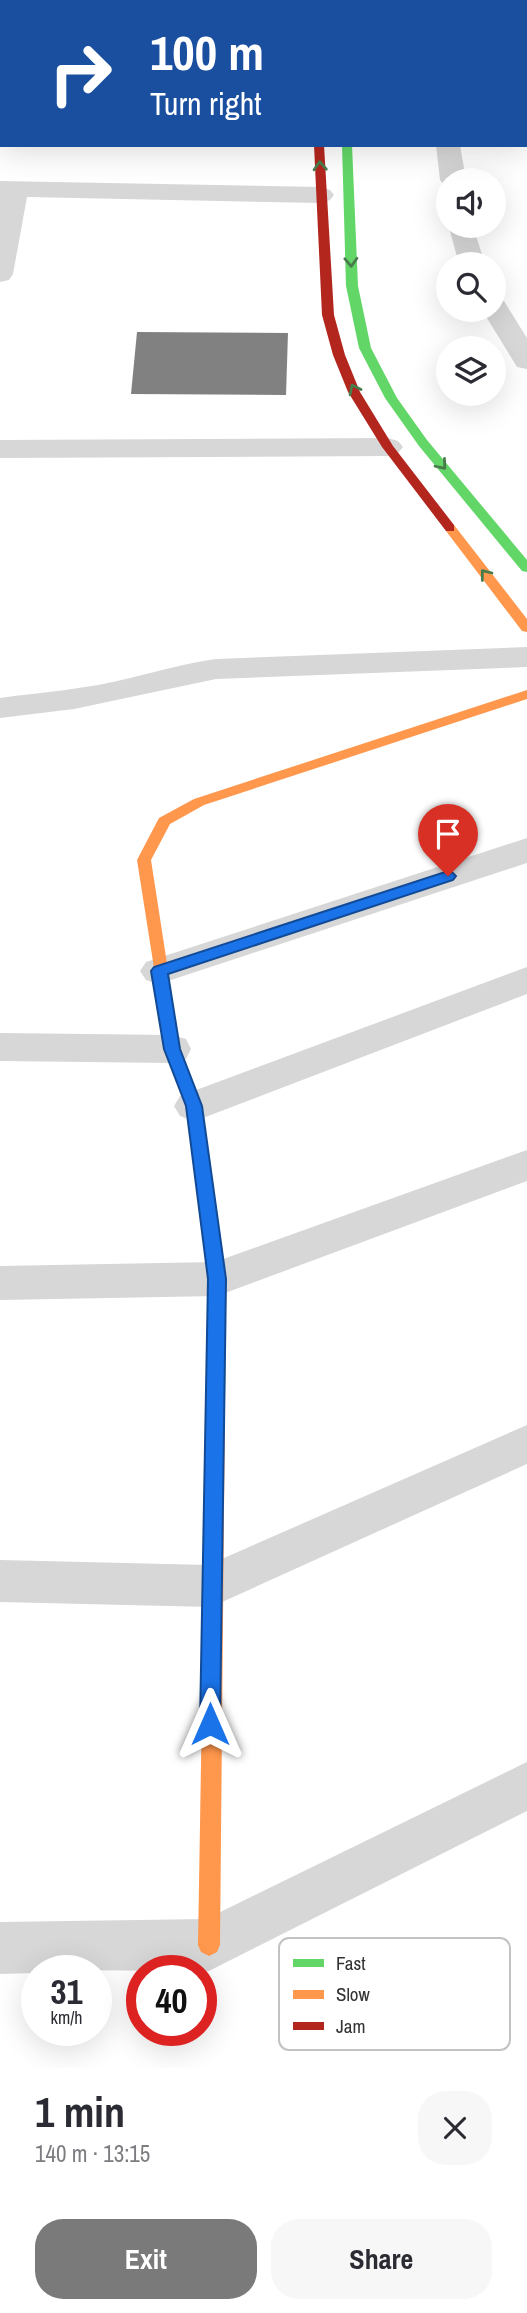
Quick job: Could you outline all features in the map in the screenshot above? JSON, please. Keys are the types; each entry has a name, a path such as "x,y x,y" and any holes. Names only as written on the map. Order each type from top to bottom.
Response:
{"main road":[{"path":"319,147 328,315 339,355 354,392 388,447 527,628"},
{"path":"347,147 352,286 365,348 391,398 423,443 527,568"},
{"path":"209,1945 211,1586 217,1279 194,1106 172,1049 144,860 164,821 199,802 527,694"}],"street":[{"path":"448,147 451,168"},
{"path":"0,274 8,190 321,195"},
{"path":"503,322 527,361"},
{"path":"0,449 388,447"},
{"path":"0,708 98,695 177,675 216,669 527,657"},
{"path":"159,971 527,850"},
{"path":"194,1106 527,979"},
{"path":"0,1047 172,1049"},
{"path":"0,1283 217,1279 527,1165"},
{"path":"0,1581 211,1586 527,1444"},
{"path":"0,1948 209,1945 527,1785"}],"building":[{"path":"137,332 288,333 286,395 131,394"}],"traffic: fast":[{"path":"347,147 352,286 365,348 391,398 423,443 527,568"},
{"path":"162,983 172,1049 194,1106 217,1279 216,1404"}],"traffic: slow":[{"path":"450,528 527,628"},
{"path":"162,983 144,860 164,821 199,802 527,694"},
{"path":"209,1945 216,1404"}],"traffic: jam":[{"path":"319,147 328,315 339,355 354,392 388,447 450,528"}],"route":[{"path":"210,1724 217,1279 194,1106 172,1049 159,971 448,876"}]}
